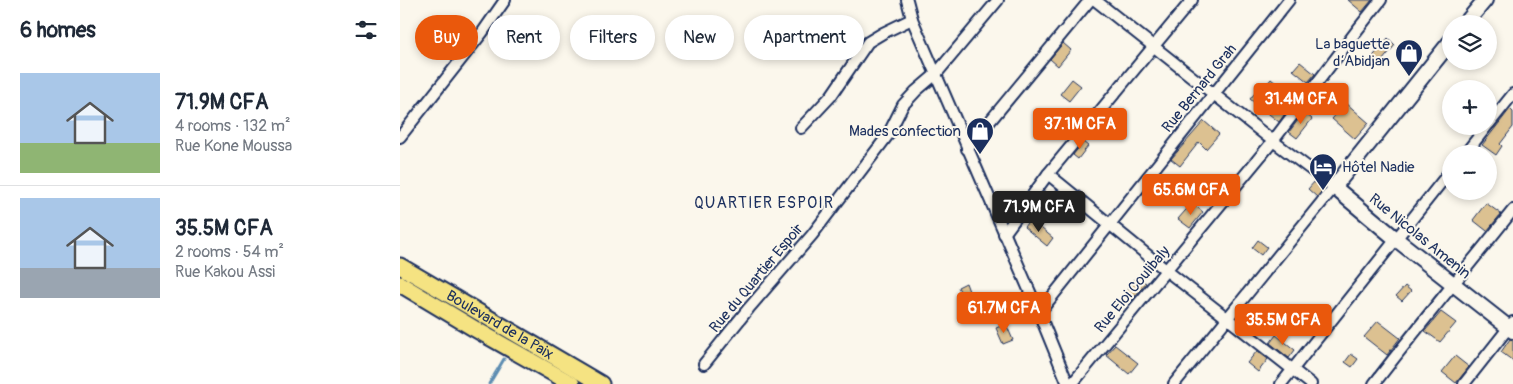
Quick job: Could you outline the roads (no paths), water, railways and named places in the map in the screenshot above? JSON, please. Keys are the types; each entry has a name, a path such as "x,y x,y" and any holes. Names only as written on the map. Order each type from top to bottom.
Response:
{"main road":[{"name":"Boulevard de la Paix","path":"400,266 601,384"},
{"name":"Boulevard de la Paix","path":"400,284 474,329 572,384"}],"street":[{"path":"400,137 482,33 505,0"},
{"path":"907,0 912,19 1068,384"},
{"name":"Rue du Quartier Espoir","path":"704,364 812,235 880,147 903,105 936,74 998,0"},
{"path":"967,149 1090,0"},
{"name":"Rue Nicolas Amenin","path":"1095,0 1334,187 1396,239 1512,327"},
{"path":"1004,234 1048,174 1192,0"},
{"name":"Rue Bernard Grah","path":"1039,313 1289,0"},
{"name":"Rue Eloi Coulibaly","path":"1072,384 1273,141 1381,0"},
{"path":"1473,15 1485,0"},
{"path":"801,128 831,96 868,42 912,19"},
{"path":"1174,384 1442,52"},
{"path":"1497,114 1513,94"},
{"path":"1472,145 1480,135"},
{"path":"1048,174 1167,271 1311,384"},
{"path":"1281,384 1442,181"},
{"path":"1374,384 1513,210"},
{"path":"1464,384 1512,327"}],"waterway":[{"path":"489,384 504,359"}],"place":[{"name":"La baguette d‘Abidjan","path":"1409,77"},
{"name":"Mades confection","path":"980,155"},
{"name":"Hôtel Nadie","path":"1323,191"}],"district":[{"name":"QUARTIER ESPOIR","path":"764,202"}]}
